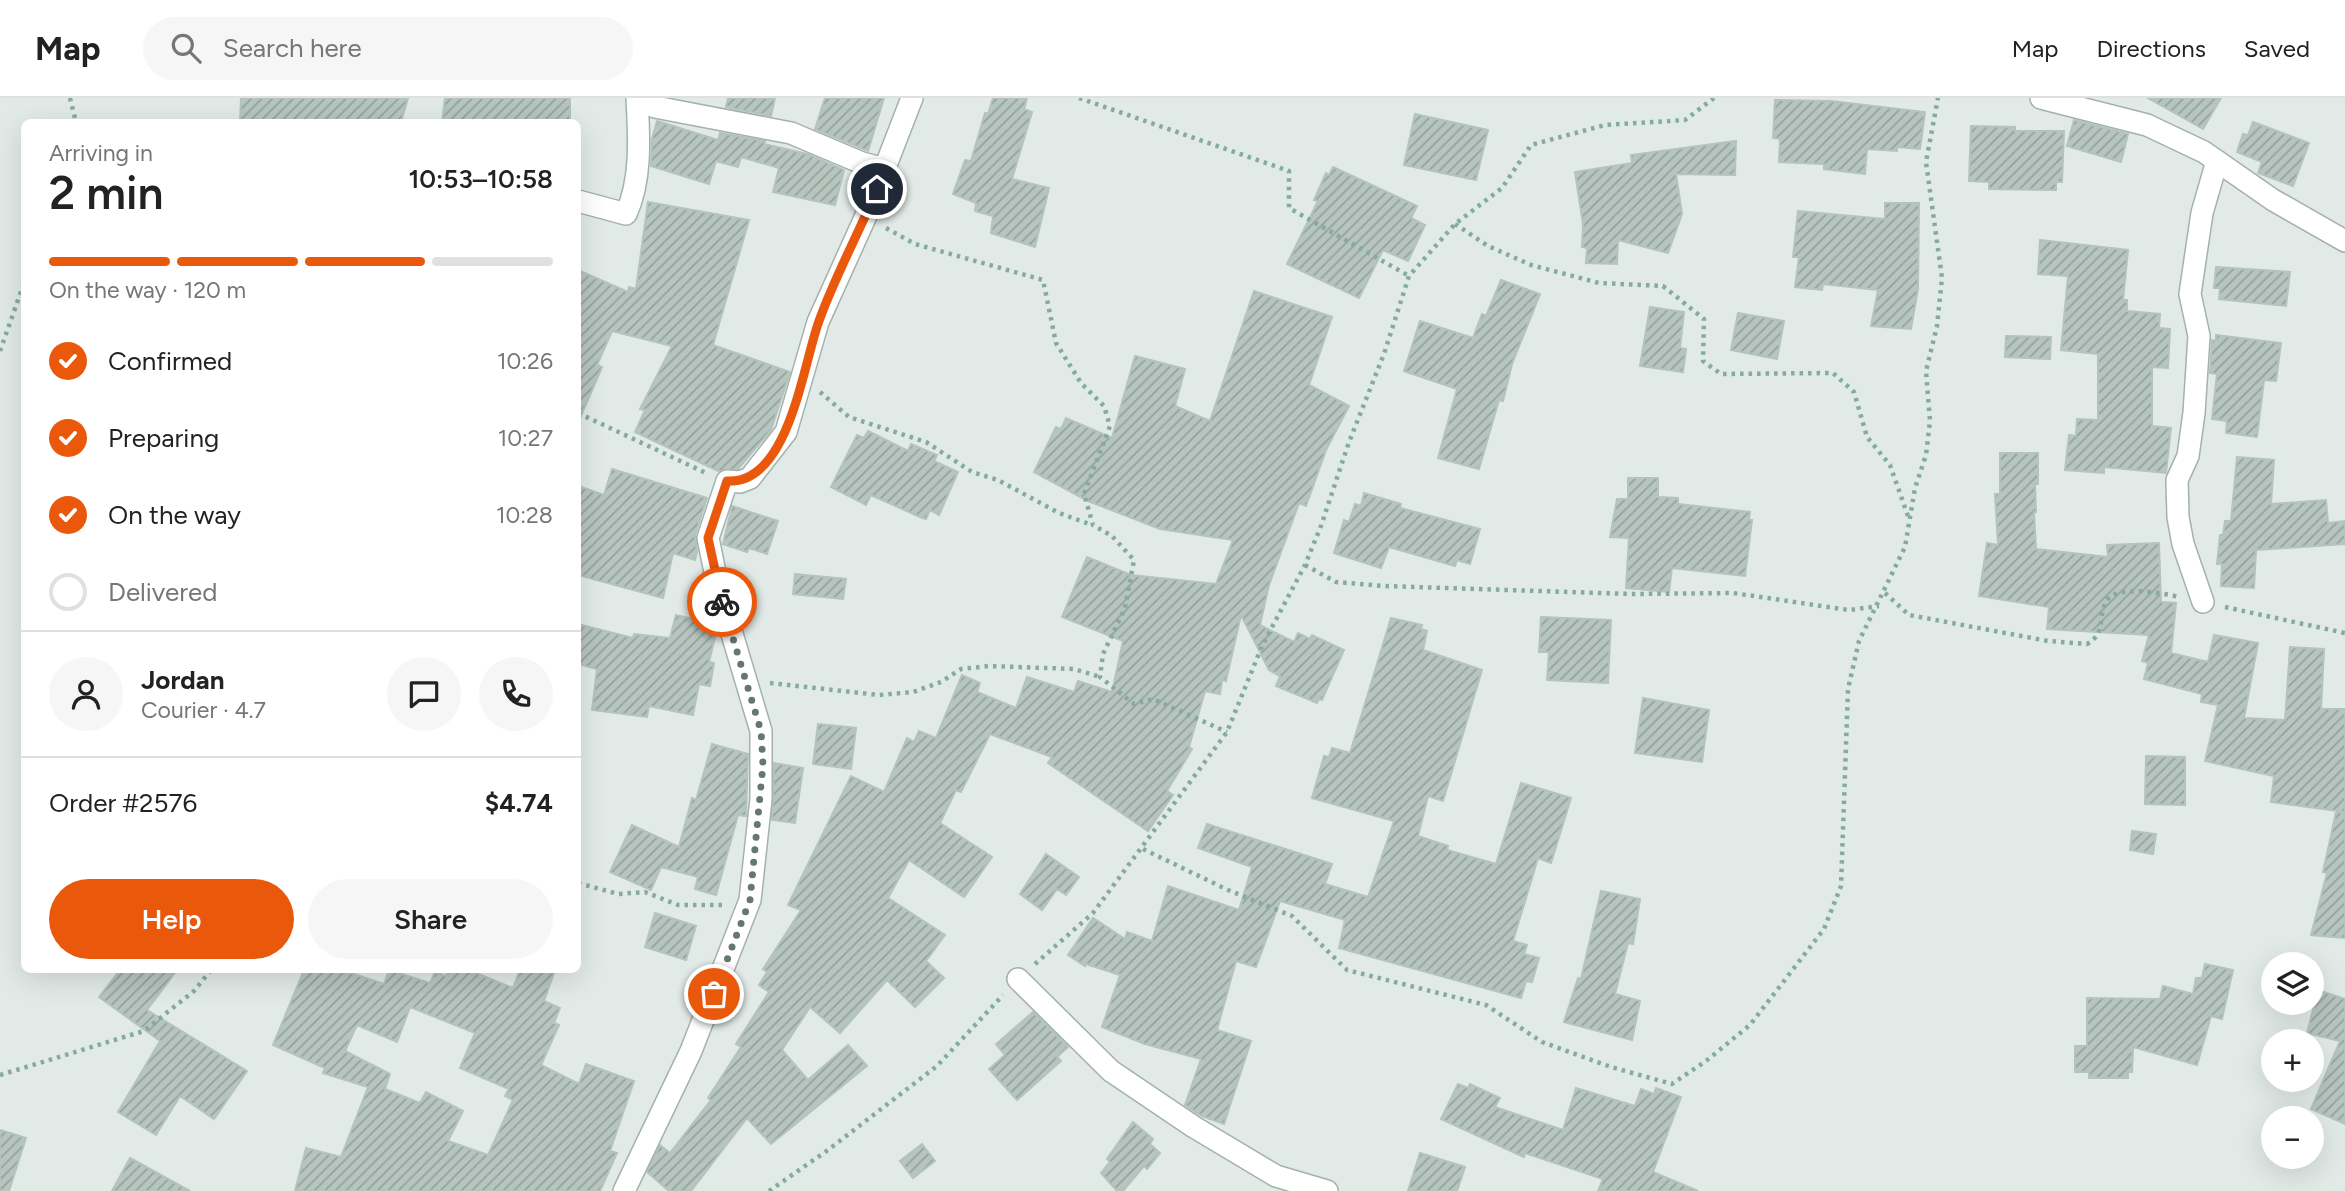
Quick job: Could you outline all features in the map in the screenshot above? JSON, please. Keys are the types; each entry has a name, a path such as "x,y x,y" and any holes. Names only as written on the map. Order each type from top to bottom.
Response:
{"street":[{"path":"581,202 626,214 633,199 639,140 637,98 655,107 791,133 862,163 886,169"},
{"path":"624,1191 691,1051 747,906 756,850 763,765 761,731 718,587 708,538 727,481 740,482 750,478 786,432 818,322 886,169 912,98"},
{"path":"2041,98 2147,125 2217,161 2273,200 2345,241"},
{"path":"2203,602 2183,544 2178,517 2177,480 2188,456 2194,413 2199,336 2190,294 2202,213 2217,161"},
{"path":"1018,979 1121,1078 1194,1127 1276,1176 1327,1191"}],"path":[{"path":"70,98 75,119"},
{"path":"1079,98 1289,172 1289,208 1409,276"},
{"path":"769,1191 828,1150 937,1066 1018,979 1093,913 1143,849 1227,732 1262,646 1305,565 1384,355 1409,276 1455,224 1502,188 1531,145 1605,125 1685,120 1714,98"},
{"path":"1143,849 1228,890 1292,916 1347,970 1486,1005 1542,1042 1611,1068 1672,1084 1706,1062 1750,1025 1824,929 1841,886 1847,689 1859,641 1879,606 1905,547 1909,520 1926,455 1930,421 1926,371 1937,326 1942,278 1926,162 1938,98"},
{"path":"72,119 73,114"},
{"path":"869,209 888,231 915,244 1043,280 1056,343 1082,383 1104,406 1110,426 1084,494 1093,525"},
{"path":"1455,224 1488,246 1531,265 1599,283 1663,286 1704,319 1703,361 1721,374 1833,373 1854,392 1867,437 1890,465 1909,520"},
{"path":"0,351 21,292"},
{"path":"803,378 849,418 926,442 972,471 1036,498 1059,513 1093,525 1112,536 1134,561 1125,608 1103,654 1100,677"},
{"path":"581,414 683,464 727,481"},
{"path":"1305,565 1336,582 1384,586 1632,594 1733,593 1849,610 1879,606"},
{"path":"1885,593 1909,615 2048,641 2087,644 2099,634 2107,600 2115,594 2162,592 2345,633"},
{"path":"748,684 790,684 879,695 913,692 941,682 961,669 989,666 1074,669 1100,677 1134,704 1153,699 1227,732"},
{"path":"581,884 618,894 645,892 678,905 747,906"},
{"path":"0,1075 144,1031 194,991 209,973"}],"building":[{"path":"241,98 408,98 402,119 240,119"},
{"path":"445,98 570,98 570,119 442,119"},
{"path":"728,98 775,98 771,116 726,107"},
{"path":"825,98 884,98 868,151 815,129"},
{"path":"993,98 1027,98 1024,109 1032,112 1012,179 1049,188 1035,247 991,233 993,216 975,211 976,203 953,194 965,160 971,161 985,113 988,114"},
{"path":"2148,98 2221,98 2203,129"},
{"path":"1775,100 1831,101 1925,112 1920,149 1867,149 1865,174 1824,169 1824,164 1779,162 1780,139 1773,138"},
{"path":"1415,114 1488,130 1476,180 1404,165"},
{"path":"2074,120 2128,134 2121,162 2067,146"},
{"path":"657,121 718,140 720,133 765,141 764,144 807,154 844,170 835,205 773,192 779,168 741,157 738,167 716,161 709,184 651,166 652,139"},
{"path":"2253,122 2309,143 2293,186 2258,173 2262,162 2237,152 2243,134 2248,135"},
{"path":"1971,126 2015,127 2015,131 2064,131 2062,182 2056,182 2056,190 1989,189 1989,182 1969,181"},
{"path":"1736,141 1735,175 1676,174 1682,214 1668,253 1618,240 1617,264 1586,263 1587,248 1582,247 1583,224 1575,172 1632,163 1631,155"},
{"path":"1333,167 1417,206 1411,218 1425,225 1408,261 1383,250 1359,298 1287,264 1318,201 1314,200 1326,173 1329,175"},
{"path":"648,202 749,220 713,345 790,372 771,430 738,469 718,471 635,432 645,410 640,409 672,346 612,331 597,365 602,367 581,416 581,271 628,292 629,287 636,289"},
{"path":"1885,203 1919,203 1918,289 1911,329 1871,326 1878,290 1823,284 1822,290 1795,287 1799,257 1793,257 1798,211 1885,219"},
{"path":"2040,240 2128,250 2123,300 2127,300 2127,311 2160,314 2159,328 2170,329 2168,368 2152,367 2152,426 2171,428 2166,473 2104,467 2104,473 2065,470 2069,435 2076,436 2077,419 2098,420 2098,354 2061,350 2068,276 2038,274"},
{"path":"2216,267 2290,272 2286,306 2219,299 2220,288 2214,288"},
{"path":"1501,280 1540,294 1512,364 1503,401 1499,400 1479,469 1438,458 1457,389 1404,371 1420,321 1473,338 1482,314 1486,316"},
{"path":"1254,291 1332,317 1309,385 1349,406 1326,450 1306,506 1299,503 1269,585 1260,625 1294,642 1298,633 1310,639 1312,635 1344,650 1322,700 1319,699 1317,703 1276,686 1280,676 1269,670 1241,615 1226,681 1222,680 1220,694 1205,691 1189,747 1192,749 1167,791 1173,795 1148,831 1048,763 1052,757 990,734 961,792 956,790 940,823 992,857 964,897 909,860 888,898 945,935 926,961 944,978 915,1007 887,980 840,1033 810,1007 782,1050 808,1080 848,1045 867,1066 771,1144 747,1118 691,1191 669,1191 647,1172 660,1145 670,1153 711,1100 708,1098 741,1047 736,1044 769,992 759,985 767,972 763,969 801,910 788,905 851,776 884,792 907,738 914,742 919,731 936,738 962,675 980,683 977,692 1016,708 1027,677 1074,692 1078,681 1112,692 1123,641 1062,617 1087,557 1131,575 1216,584 1233,540 1160,529 1088,501 1034,472 1056,427 1061,429 1066,418 1112,438 1135,356 1185,369 1175,406 1210,421"},
{"path":"1650,307 1684,312 1680,348 1686,349 1683,372 1640,366"},
{"path":"1738,313 1784,321 1777,359 1731,350"},
{"path":"2216,335 2281,343 2276,381 2264,380 2257,437 2226,433 2227,421 2212,419 2217,374 2210,373 2212,340 2216,341"},
{"path":"2006,336 2051,337 2050,359 2005,357"},
{"path":"868,431 908,451 911,444 937,455 934,461 958,472 939,515 930,510 926,519 871,495 866,505 831,487 857,435 864,438"},
{"path":"2000,453 2038,453 2034,512 2036,549 2108,557 2107,545 2159,543 2161,602 2176,603 2171,653 2208,662 2214,635 2258,643 2244,718 2285,720 2290,647 2324,649 2321,709 2345,709 2345,812 2271,802 2274,776 2205,761 2218,705 2201,702 2202,694 2144,679 2148,663 2142,661 2149,635 2047,629 2049,607 1979,596 1987,543 1998,545 1995,494 2000,494"},
{"path":"2237,457 2274,460 2271,504 2326,500 2328,523 2345,521 2345,544 2256,550 2254,588 2221,586 2222,564 2217,564 2220,535 2223,535 2225,521 2231,521"},
{"path":"612,469 707,498 695,535 695,560 673,553 663,598 581,576 581,487 604,495"},
{"path":"1628,478 1658,478 1658,497 1678,498 1678,504 1750,512 1749,520 1752,520 1745,576 1672,568 1669,592 1626,588 1629,538 1610,537 1617,499 1628,499"},
{"path":"1364,493 1401,504 1400,508 1480,529 1470,564 1457,560 1455,566 1389,547 1381,568 1334,553 1344,520 1349,522 1355,504 1361,506"},
{"path":"732,506 778,521 767,554 749,548 747,552 723,544"},
{"path":"795,574 846,579 843,599 793,594"},
{"path":"676,615 715,624 717,629 709,662 714,663 710,686 699,684 693,715 649,706 647,717 592,710 597,669 581,665 581,625 633,638 634,634 670,638"},
{"path":"1541,617 1611,620 1608,683 1547,680 1549,652 1539,652"},
{"path":"1391,618 1422,625 1421,629 1427,631 1423,650 1482,670 1443,801 1428,796 1418,836 1448,846 1447,850 1496,864 1521,783 1571,798 1551,863 1538,858 1513,941 1527,945 1524,954 1539,958 1532,982 1526,981 1521,998 1339,948 1345,920 1280,901 1256,967 1236,961 1217,1030 1251,1041 1224,1124 1202,1116 1185,1105 1201,1059 1145,1044 1102,1027 1120,975 1086,964 1085,966 1068,955 1093,918 1125,939 1127,932 1152,941 1168,886 1239,910 1252,867 1198,848 1207,824 1332,864 1325,884 1368,897 1394,821 1312,798 1324,756 1329,757 1332,748 1350,753"},
{"path":"1643,698 1709,710 1702,762 1635,753"},
{"path":"818,724 856,728 851,769 813,764"},
{"path":"712,744 748,754 746,816 738,815 716,895 695,889 698,877 661,867 651,890 610,872 632,825 679,847 692,798 696,800"},
{"path":"2146,756 2185,757 2185,805 2145,804"},
{"path":"774,763 803,768 795,823 772,820"},
{"path":"2336,812 2345,813 2345,938 2311,935 2327,873 2323,872"},
{"path":"2132,831 2156,834 2153,854 2130,850"},
{"path":"1046,854 1079,877 1066,895 1057,889 1042,910 1020,894"},
{"path":"1601,891 1640,899 1633,944 1628,943 1615,994 1640,1001 1632,1040 1564,1022 1578,978 1581,979"},
{"path":"655,913 696,926 686,960 645,947"},
{"path":"2205,964 2233,970 2222,1019 2211,1016 2197,1065 2133,1047 2132,1072 2128,1072 2128,1078 2089,1078 2089,1072 2075,1072 2075,1046 2087,1046 2087,998 2160,999 2163,986 2193,994 2196,978 2202,978"},
{"path":"118,973 175,973 147,1010 247,1071 214,1119 180,1096 156,1135 118,1112 160,1041 99,997"},
{"path":"303,973 351,973 384,984 388,973 398,973 430,983 435,973 446,976 447,973 476,973 513,988 519,973 554,973 544,1001 560,1008 554,1023 559,1025 541,1065 579,1084 586,1064 634,1081 610,1151 617,1153 600,1191 295,1191 306,1148 341,1157 368,1087 323,1073 325,1068 273,1045","holes":["410,1007 475,1033 460,1068 509,1089 505,1096 513,1100 488,1155 448,1141 463,1111 426,1092 420,1103 385,1089 390,1074 345,1051 357,1025 397,1042"]},
{"path":"2324,992 2345,999 2345,1124 2324,1115 2324,1106 2312,1106 2318,1092 2324,1092 2324,1079 2340,1041 2324,1037 2324,1029 2308,1029 2312,1015 2324,1015"},
{"path":"1033,1012 1068,1047 1057,1057 1061,1061 1017,1100 989,1069 1005,1055 996,1044"},
{"path":"1458,1084 1468,1088 1470,1084 1500,1098 1495,1107 1563,1130 1576,1088 1635,1106 1641,1089 1654,1094 1656,1088 1681,1097 1653,1172 1698,1191 1598,1191 1603,1179 1525,1153 1524,1157 1441,1119"},
{"path":"1133,1122 1153,1139 1150,1144 1160,1153 1147,1169 1144,1166 1123,1191 1117,1191 1101,1173 1110,1162 1107,1159"},
{"path":"0,1130 26,1138 9,1191 0,1191"},
{"path":"922,1144 935,1161 913,1178 900,1161"},
{"path":"1420,1153 1465,1167 1457,1191 1408,1191"},
{"path":"130,1158 190,1191 112,1191"}],"way so far":[{"path":"714,994 750,900 763,765 761,731 740,654 722,602"}],"route":[{"path":"722,602 708,538 727,481 740,482 750,478 786,432 818,322 877,189"}]}
